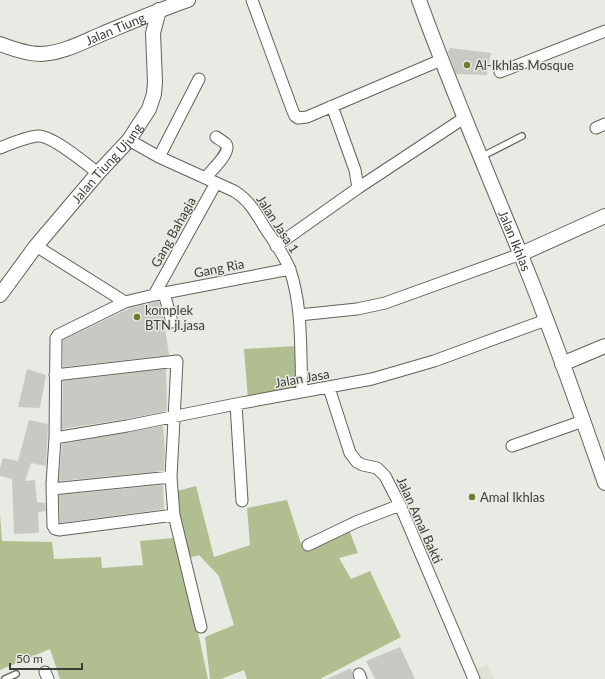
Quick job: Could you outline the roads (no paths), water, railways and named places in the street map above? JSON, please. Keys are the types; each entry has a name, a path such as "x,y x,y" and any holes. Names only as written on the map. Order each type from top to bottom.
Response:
{"street":[{"name":"Jalan Tiung","path":"0,44 26,52 40,54 67,48 159,10 188,0"},
{"path":"252,0 295,116 300,118 307,117 441,60"},
{"name":"Jalan Ikhlas","path":"419,0 464,118 521,254 605,483"},
{"name":"Jalan Tiung Ujung","path":"0,295 36,246 98,173 129,140 149,109 154,94 155,82 153,33 159,10"},
{"path":"500,72 605,31"},
{"path":"159,157 198,79"},
{"path":"332,106 355,170 358,188"},
{"path":"276,246 358,188 464,118"},
{"path":"0,148 24,139 39,136 51,138 98,173"},
{"path":"205,178 226,154 228,149 226,145 216,137"},
{"name":"Jalan Jasa 1","path":"129,140 159,157 243,196 252,207 290,269 299,315 302,392"},
{"name":"Gang Bahagia","path":"159,294 216,183"},
{"path":"299,315 358,309 385,303 521,254 605,216"},
{"path":"36,246 125,302"},
{"name":"Gang Ria","path":"55,375 56,338 58,335 125,302 290,269"},
{"path":"159,294 172,322"},
{"name":"Jalan Jasa","path":"55,438 127,426 372,379 434,362 546,320"},
{"path":"562,364 605,346"},
{"path":"174,515 59,530 55,528 53,523 52,489 55,438 55,375 177,361 171,477 174,515 201,627"},
{"name":"Jalan Amal Bakti","path":"329,388 350,453 357,462 377,468 385,476 400,505 474,679"},
{"path":"236,404 242,501"},
{"path":"512,446 583,420"},
{"path":"52,489 171,477"},
{"path":"308,545 356,522 400,505"}],"lane":[{"path":"480,157 522,136"},
{"path":"5,679 16,674"}],"place":[{"name":"Al-Ikhlas Mosque","path":"467,65"},
{"name":"komplek BTN jl.jasa","path":"137,317"},
{"name":"Amal Ikhlas","path":"472,497"}]}
